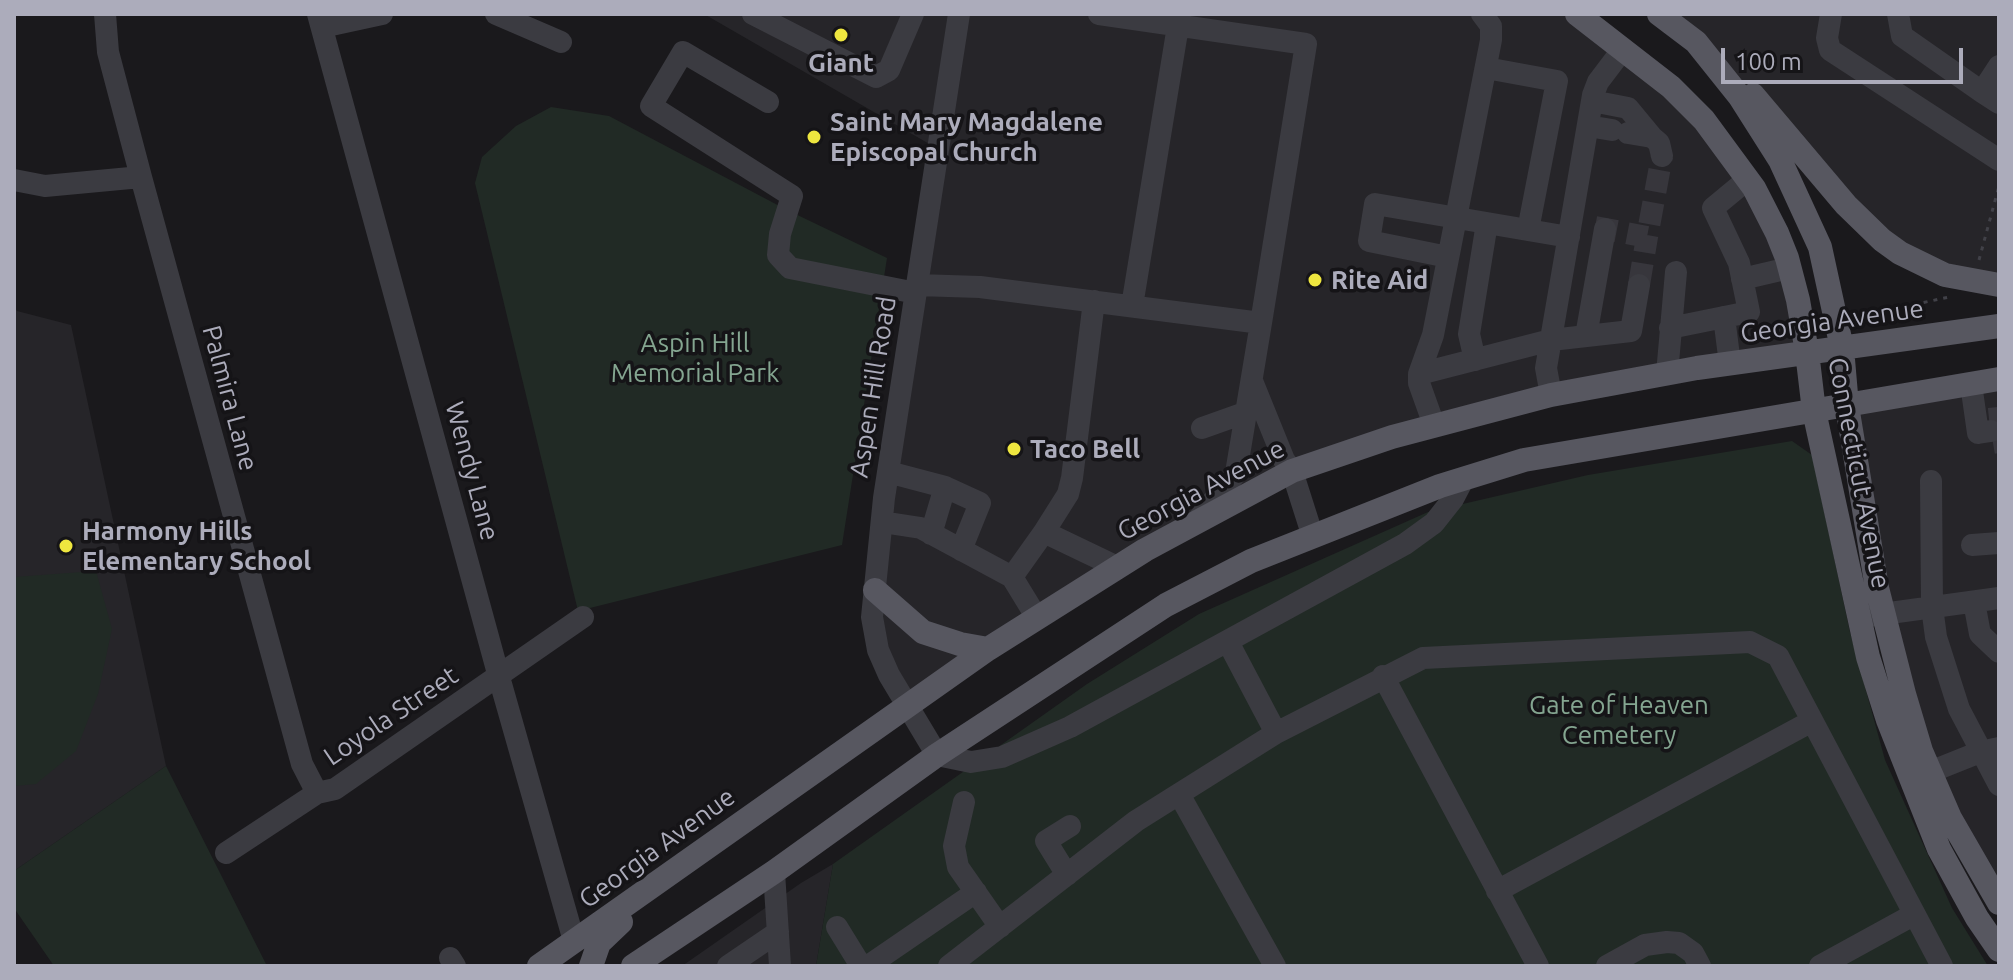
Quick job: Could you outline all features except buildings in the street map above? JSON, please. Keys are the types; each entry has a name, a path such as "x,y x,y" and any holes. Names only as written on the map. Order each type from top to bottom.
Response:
{"main road":[{"name":"Connecticut Avenue","path":"1577,14 1688,103 1722,142 1748,179 1777,233 1789,268 1807,352 1814,411 1868,657 1888,720 1939,849 1977,918 1999,950"},
{"name":"Connecticut Avenue","path":"1659,14 1696,42 1740,97 1780,160 1809,219 1829,279 1877,588 1909,708 1930,772 1950,818 1999,903"},
{"path":"1696,42 1741,82 1846,205 1882,240 1900,253 1945,275 1999,285"},
{"name":"Georgia Avenue","path":"539,966 988,649 1117,567 1292,471 1434,425 1551,395 1807,352 1999,326"},
{"path":"633,966 774,872 937,755 1166,605 1251,561 1464,478 1540,457 1999,379"},
{"path":"875,590 923,632 988,649"},
{"path":"591,966 599,943 610,930 676,882 686,862"},
{"path":"572,966 574,941"}],"street":[{"name":"Palmira Lane","path":"105,14 108,52 141,177 302,764 317,793"},
{"path":"320,20 382,14"},
{"path":"496,14 561,42"},
{"path":"753,14 876,77 889,70 913,14"},
{"name":"Aspen Hill Road","path":"937,755 906,705 878,650 872,617 888,472 959,14"},
{"path":"1099,14 1306,44 1236,473 1196,522"},
{"path":"1434,425 1419,383 1419,374 1433,335 1491,40 1491,26 1482,14"},
{"path":"1831,14 1827,38 1830,50 1999,160"},
{"path":"1898,14 1902,36 1991,98 1999,66"},
{"name":"Wendy Lane","path":"320,20 574,941"},
{"path":"1132,306 1178,26"},
{"path":"1551,395 1546,368 1592,101 1598,82 1623,49"},
{"path":"768,102 683,52 651,106 792,196 780,234 778,255 790,268 917,289 980,287 1261,323"},
{"path":"1486,68 1557,81 1528,230"},
{"path":"1588,126 1620,131 1657,146 1628,108 1592,101"},
{"path":"14,180 45,186 141,177"},
{"path":"1670,328 1749,312 1739,263 1713,208 1748,179"},
{"path":"1448,257 1369,241 1375,204 1528,230 1600,228 1586,336"},
{"path":"1475,360 1469,334 1487,223"},
{"path":"1742,279 1789,268"},
{"path":"1667,374 1676,272"},
{"path":"1419,374 1551,340 1631,331 1639,285"},
{"path":"1012,577 1068,494 1094,301"},
{"path":"1724,317 1730,364"},
{"path":"1252,380 1284,460 1292,471 1313,537"},
{"path":"1971,384 1978,433 1989,432"},
{"path":"1202,428 1247,412"},
{"path":"888,472 945,487 980,503 961,550"},
{"path":"937,755 971,762 1002,757 1070,727 1405,544 1434,523 1453,499 1464,478"},
{"path":"1931,481 1932,607 1936,637 1959,709 1993,747 1999,785"},
{"path":"931,534 945,487"},
{"path":"882,522 921,528 1012,577 1037,618"},
{"path":"1044,532 1117,567"},
{"path":"1972,545 1999,543"},
{"path":"1859,616 1999,598"},
{"path":"1974,602 1980,634 1999,652"},
{"name":"Loyola Street","path":"226,853 317,793 335,789 583,617"},
{"path":"1228,642 1276,733"},
{"path":"949,966 1136,821 1276,733 1423,658 1750,642 1778,656 1942,966"},
{"path":"1383,676 1538,966"},
{"path":"1497,891 1812,721"},
{"path":"1930,772 1993,747"},
{"path":"1179,794 1275,966"},
{"path":"964,802 954,846 958,867 1000,927"},
{"path":"1067,875 1046,841 1070,826"},
{"path":"774,872 780,966"},
{"path":"868,966 976,892"},
{"path":"1820,966 1913,915"},
{"path":"837,927 861,966"},
{"path":"728,966 778,932"},
{"path":"1607,966 1645,945 1667,942 1679,943 1693,953 1700,966"}],"shaded area":[{"path":"704,14 1577,14 1618,45 1754,188 1807,352 1697,368 1292,471 906,705 872,617 938,149"},
{"path":"1659,14 1999,14 1999,285 1920,264"},
{"name":"Harmony Hills Elementary School","path":"14,306 17,311 71,325 166,766 14,871"},
{"path":"1999,379 1999,903 1921,751 1847,406"},
{"path":"833,864 816,966 682,966 801,883"}],"green space":[{"name":"Aspin Hill Memorial Park","path":"551,107 609,116 787,210 887,258 842,545 578,611 475,183 482,157 516,126"},
{"name":"Gate of Heaven Cemetery","path":"1792,441 1812,455 1850,632 1885,760 1952,908 1988,966 816,966 833,864 1087,684 1199,614 1428,512 1588,475"},
{"path":"96,571 112,629 98,694 76,751 36,784 14,786 14,577"},
{"path":"166,766 267,966 54,966 14,908 14,871"}],"tunnel":[{"path":"1595,227 1647,237 1662,156"},
{"path":"1639,285 1647,237"},
{"path":"1989,419 1999,418"},
{"path":"1993,443 1999,442"}],"place":[{"name":"Giant","path":"841,35"},
{"name":"Saint Mary Magdalene Episcopal Church","path":"814,137"},
{"name":"Rite Aid","path":"1315,280"},
{"name":"Taco Bell","path":"1014,449"},
{"name":"Harmony Hills Elementary School","path":"66,546"}]}
